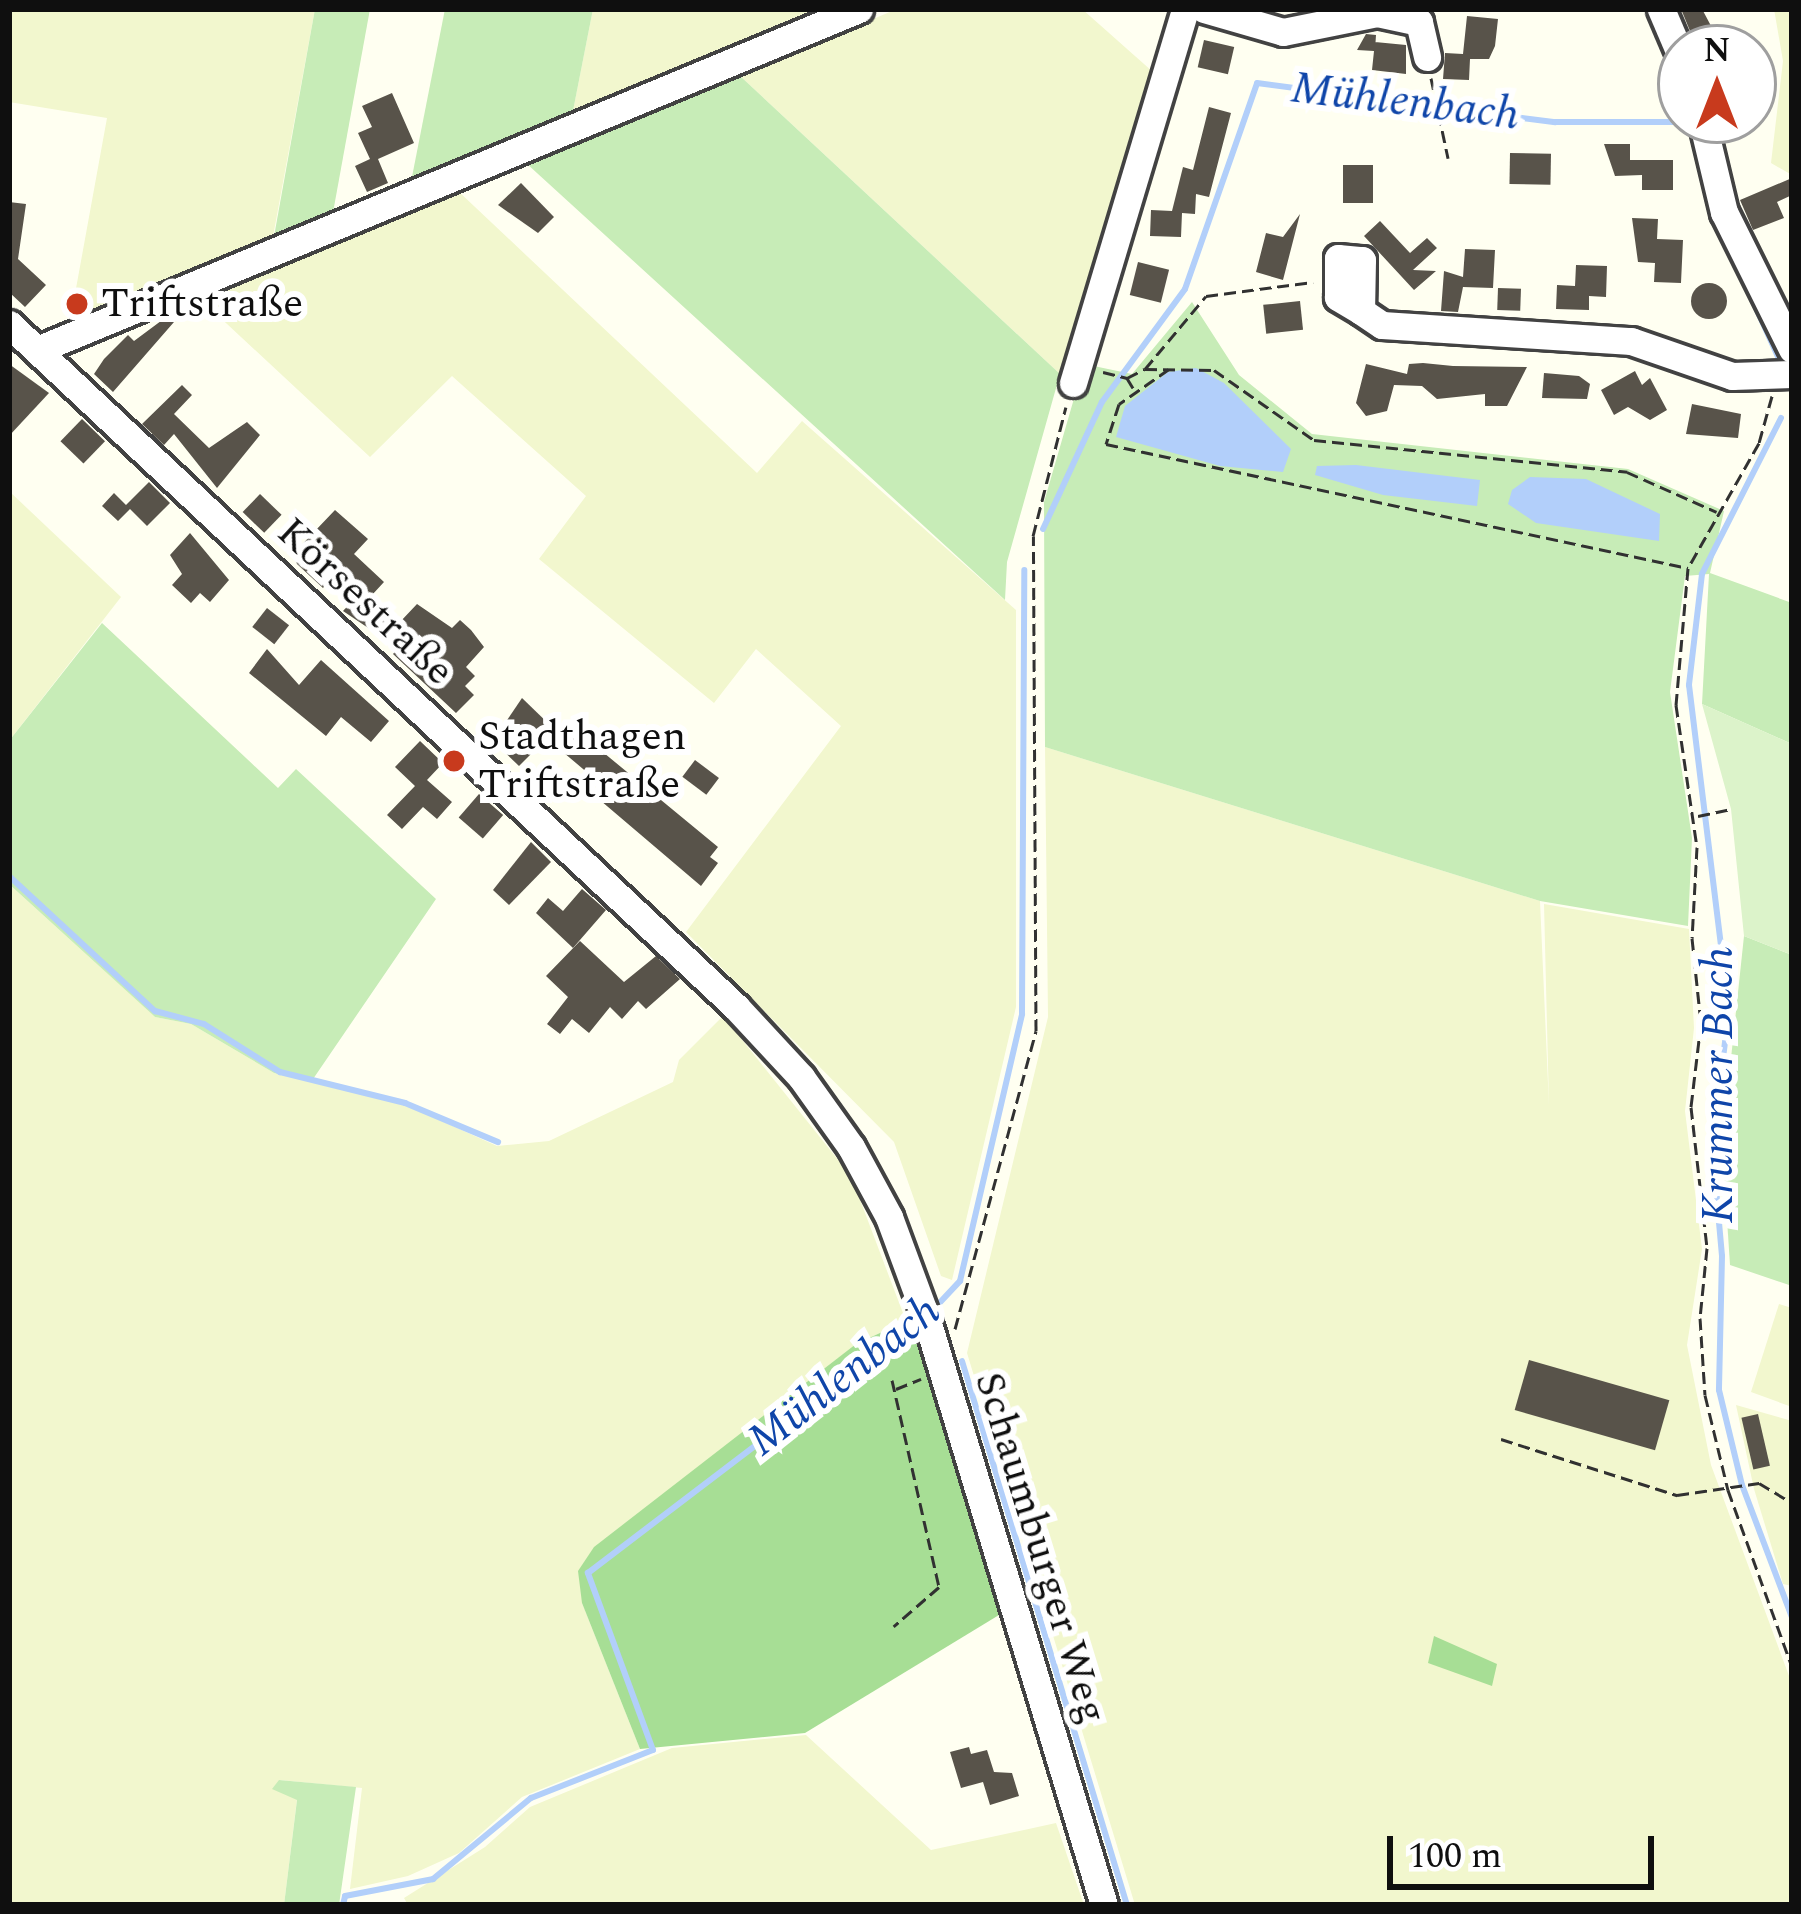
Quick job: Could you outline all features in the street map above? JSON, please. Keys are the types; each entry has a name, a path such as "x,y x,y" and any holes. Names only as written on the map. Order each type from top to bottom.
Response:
{"street":[{"path":"37,350 859,9"},
{"path":"1073,382 1185,9"},
{"path":"1204,9 1283,32 1377,13 1419,22 1427,57"},
{"path":"1708,144 1724,212 1792,349"},
{"path":"1333,280 1338,297 1413,332 1631,341 1732,376 1784,376"},
{"name":"Körsestraße","path":"9,324 736,1006 801,1077 889,1217"},
{"name":"Schaumburger Weg","path":"889,1217 926,1316 1104,1905"}],"path":[{"path":"1435,97 1448,158"},
{"path":"1145,369 1206,296 1333,280"},
{"path":"1116,374 1127,377 1145,369 1191,366 1226,376 1314,440 1627,472 1718,513"},
{"path":"1169,369 1134,389 1119,404 1106,444 1688,568"},
{"path":"1784,376 1759,442 1688,568 1676,705 1694,817 1692,938 1701,1023 1691,1129 1707,1248 1700,1351 1728,1490 1792,1667"},
{"path":"1127,377 1134,389"},
{"path":"894,1389 940,1364 964,1312 1036,1031 1033,536 1073,382"},
{"path":"1694,817 1731,809"},
{"path":"892,1380 938,1587 893,1626"},
{"path":"1501,1439 1677,1495 1760,1483 1792,1503"}],"green space":[{"path":"9,9 315,9 272,242 79,323 84,296 75,294 107,118 9,102"},
{"path":"315,9 370,9 332,218 273,242"},
{"path":"445,9 593,9 571,121 410,187"},
{"path":"593,9 845,9 571,121"},
{"path":"897,9 1082,9 1153,72 1060,374 739,75"},
{"path":"1774,9 1792,9 1792,175 1771,163 1777,144 1783,61"},
{"path":"739,75 1060,374 1007,562 1005,600 526,163"},
{"path":"457,190 757,473 802,421 1016,610 1016,1007 952,1280 941,1276 894,1142 686,932 841,726 756,649 714,703 539,559 586,496 452,376 370,457 197,296"},
{"path":"1192,302 1239,375 1312,434 1628,469 1724,511 1710,573 1792,603 1792,744 1702,704 1709,574 1685,576 1670,692 1692,838 1688,926 1540,901 1045,747 1044,502 1084,364 1132,374"},
{"path":"9,491 121,597 9,741"},
{"path":"102,623 278,788 296,769 436,899 311,1082 274,1073 191,1024 155,1017 9,884 9,741"},
{"path":"1702,704 1792,744 1792,955 1744,936 1731,809"},
{"path":"1045,747 1540,901 1549,1106 1544,904 1689,929 1694,1028 1685,1111 1702,1249 1687,1345 1711,1465 1792,1684 1792,1905 1135,1905 967,1353 1048,1017"},
{"path":"9,884 155,1017 191,1024 274,1073 404,1104 497,1146 549,1141 673,1082 679,1060 723,1016 851,1176 906,1321 856,1344 582,1603 640,1749 522,1797 459,1853 408,1876 350,1889 362,1788 280,1780 297,1799 284,1905 9,1905"},
{"path":"1744,936 1792,955 1792,1286 1730,1265 1722,1143"},
{"path":"1779,1304 1792,1308 1792,1407 1751,1392"},
{"path":"906,1321 917,1329 999,1615 805,1733 640,1749 582,1603 578,1571 594,1547 856,1344"},
{"path":"1736,1405 1792,1421 1792,1586 1783,1584 1754,1489"},
{"path":"1434,1636 1497,1664 1492,1686 1428,1663"},
{"path":"806,1735 931,1850 1056,1823 1084,1905 408,1905 404,1898 485,1847 530,1807 672,1748"},
{"path":"279,1780 356,1787 339,1905 284,1905 297,1800 272,1789"}],"water":[{"path":"1196,368 1224,383 1291,449 1283,472 1220,466 1116,437 1125,406 1168,372"},
{"path":"1356,465 1480,480 1477,506 1383,495 1315,475 1317,466"},
{"path":"1530,477 1586,479 1660,514 1659,541 1536,523 1508,504 1512,490"}],"building":[{"path":"1681,9 1702,9 1710,24 1687,24"},
{"path":"1467,16 1498,19 1495,46 1489,59 1470,59 1469,80 1443,79 1445,53 1463,54"},
{"path":"1366,34 1376,35 1376,42 1406,45 1406,74 1372,70 1374,51 1357,50"},
{"path":"1204,40 1234,47 1228,74 1198,67"},
{"path":"392,93 414,143 378,159 388,183 367,192 355,166 370,159 358,133 372,127 362,106"},
{"path":"1209,107 1231,113 1209,197 1196,194 1195,214 1182,213 1181,237 1150,236 1151,210 1172,211 1183,167 1193,170"},
{"path":"1604,144 1630,144 1630,160 1673,160 1673,190 1642,190 1642,175 1615,176"},
{"path":"1510,153 1551,154 1550,185 1509,184"},
{"path":"1343,165 1373,165 1373,203 1343,203"},
{"path":"1792,178 1792,195 1777,202 1784,218 1753,230 1740,200"},
{"path":"521,183 554,217 538,233 498,205"},
{"path":"9,202 26,204 18,259 46,285 25,307 9,292"},
{"path":"1300,214 1283,280 1256,272 1266,233 1283,237"},
{"path":"1632,218 1658,219 1657,239 1683,240 1681,283 1654,282 1655,263 1638,262"},
{"path":"1380,221 1410,253 1427,238 1437,248 1413,270 1436,271 1414,290 1364,236"},
{"path":"1465,249 1495,250 1493,288 1463,287 1458,312 1441,311 1444,271 1463,277"},
{"path":"1138,262 1169,270 1161,303 1130,295"},
{"path":"1576,265 1607,266 1606,297 1589,296 1589,310 1556,309 1557,285 1575,286"},
{"path":"1709,283 1722,288 1727,301 1722,314 1709,319 1696,314 1691,301 1696,288"},
{"path":"1498,288 1521,289 1520,311 1497,310"},
{"path":"1300,301 1303,330 1266,334 1263,305"},
{"path":"169,315 174,322 113,392 94,374 128,335 134,341"},
{"path":"9,364 49,393 9,436"},
{"path":"1366,364 1407,374 1409,364 1527,367 1507,406 1485,406 1485,394 1437,399 1422,386 1394,385 1387,411 1366,416 1356,403"},
{"path":"1635,371 1642,385 1650,378 1667,410 1650,420 1628,407 1614,415 1601,390"},
{"path":"1544,373 1579,376 1590,384 1587,399 1542,398"},
{"path":"182,385 192,395 174,414 209,448 247,422 260,435 217,488 174,434 164,445 142,424"},
{"path":"1692,404 1741,414 1738,438 1686,434"},
{"path":"82,419 105,441 83,464 60,441"},
{"path":"149,482 170,503 147,526 130,509 118,521 102,506 114,493 126,505"},
{"path":"260,494 282,515 264,533 243,512"},
{"path":"335,510 368,539 354,554 384,582 372,595 342,567 323,588 297,564 293,554"},
{"path":"190,533 229,580 210,602 200,593 191,603 172,585 182,574 170,555"},
{"path":"364,588 400,622 417,604 452,628 460,620 484,647 466,667 475,676 465,686 474,695 456,713 393,654 398,648 343,611"},
{"path":"267,608 289,625 274,644 252,627"},
{"path":"267,649 299,685 321,660 389,721 371,742 341,717 326,736 249,673"},
{"path":"522,698 555,730 519,766 493,741"},
{"path":"579,721 609,746 604,753 718,847 710,857 718,863 701,886 594,795 602,785 557,747"},
{"path":"420,741 443,763 427,780 452,802 437,819 423,807 402,829 387,815 415,786 395,767"},
{"path":"695,760 719,778 706,795 682,777"},
{"path":"479,794 503,815 483,838 459,817"},
{"path":"531,842 551,862 509,905 493,890"},
{"path":"582,889 606,910 573,948 536,913 548,898 563,911"},
{"path":"580,941 624,982 656,956 680,979 646,1009 638,1001 622,1019 610,1007 589,1033 572,1019 560,1034 547,1024 568,997 546,976"},
{"path":"1529,1360 1669,1400 1655,1450 1515,1410"},
{"path":"1758,1414 1770,1466 1753,1469 1741,1418"},
{"path":"969,1747 971,1754 987,1750 994,1772 1012,1773 1019,1796 990,1805 983,1782 961,1788 950,1752"}],"waterway":[{"name":"Mühlenbach","path":"1043,529 1102,402 1185,289 1257,83 1555,122 1657,122"},
{"name":"Krummer Bach","path":"1752,299 1780,361"},
{"name":"Krummer Bach","path":"1781,418 1702,574 1689,685 1729,1011 1712,1144 1722,1256 1719,1390 1742,1485 1792,1617"},
{"name":"Mühlenbach","path":"930,1313 960,1281 1022,1014 1024,570"},
{"path":"9,876 155,1011 204,1024 280,1072 405,1103 498,1142"},
{"name":"Mühlenbach","path":"343,1905 345,1896 433,1879 531,1798 653,1750 588,1573 919,1321"},
{"path":"962,1361 1127,1905"}],"place":[{"name":"Triftstraße","path":"77,304"},
{"name":"Stadthagen Triftstraße","path":"454,761"}]}
